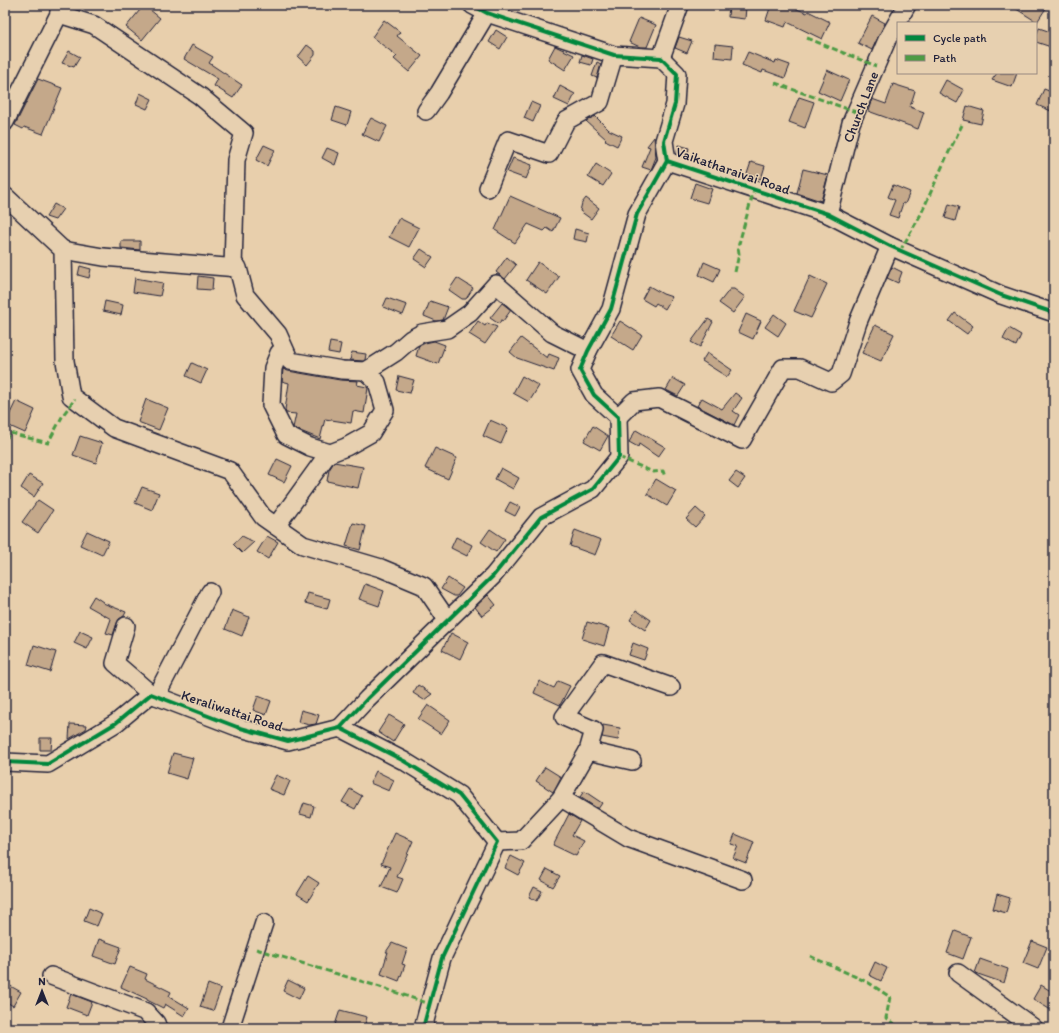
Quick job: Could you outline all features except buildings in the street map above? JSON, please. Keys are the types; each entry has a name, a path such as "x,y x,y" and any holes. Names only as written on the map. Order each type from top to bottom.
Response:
{"street":[{"path":"472,5 487,13 614,55 661,58 680,5"},
{"name":"Church Lane","path":"897,22 907,5"},
{"path":"5,122 59,10 94,25 200,96 244,133 236,160 233,268"},
{"path":"426,111 439,93 487,13"},
{"name":"Church Lane","path":"828,214 851,123 887,40 897,22"},
{"path":"488,188 508,140 549,154 566,121 600,102 614,55"},
{"name":"Vaikatharaivai Road","path":"661,58 677,74 675,104 664,141 667,161 828,214 890,246 1001,294 1054,313"},
{"path":"497,842 459,795 404,761 340,728 368,698 493,576 541,517 593,489 619,457 618,417 594,395 580,370 588,351 611,309 637,214 667,161"},
{"path":"5,196 64,250 103,258 238,268 245,295 278,334 290,361 342,370 365,371 396,352 411,338 422,333 447,329 470,313 496,284 552,333 588,351"},
{"path":"618,417 634,401 659,398 742,440 782,368 800,368 831,382 841,374 858,322 890,246"},
{"path":"64,250 65,361 71,396 114,428 230,471 262,517 303,544 381,568 424,586 448,621"},
{"path":"285,351 279,353 273,368 271,405 286,435 310,447 330,454"},
{"path":"276,526 328,454 346,447 371,433 385,410 377,382 365,371"},
{"path":"5,762 48,764 116,723 154,695 210,592"},
{"name":"Keraliwattai Road","path":"126,626 115,663 154,695 237,727 288,741 340,728"},
{"path":"497,842 521,841 561,798 588,751 594,730 564,717 603,664 671,687"},
{"path":"588,751 632,761"},
{"path":"561,798 628,838 743,880"},
{"path":"423,1028 442,958 497,842"},
{"path":"230,1028 264,923"},
{"path":"958,974 1034,1028"},
{"path":"51,976 146,1012 156,1023 158,1028"}],"marked path":[{"path":"807,38 876,66"},
{"path":"775,83 856,112"},
{"path":"900,251 921,214 962,125"},
{"path":"735,272 739,254 738,247 754,190"},
{"path":"5,440 10,433 48,443 63,415 75,399"},
{"path":"619,457 653,472 663,471 665,477"},
{"path":"256,949 430,1004"},
{"path":"810,956 869,983 890,997 886,1018 899,1028"}],"cycle path":[{"path":"472,5 487,13 614,55 661,58 677,74 675,104 664,141 667,161 828,214 890,246 1001,295 1054,313"},
{"path":"340,728 367,699 493,576 541,517 593,489 619,457 618,417 594,395 580,370 588,351 611,309 637,214 667,161"},
{"path":"5,762 48,764 116,723 151,694 237,727 288,741 340,728 404,761 459,795 497,842 442,958 423,1028"}]}
